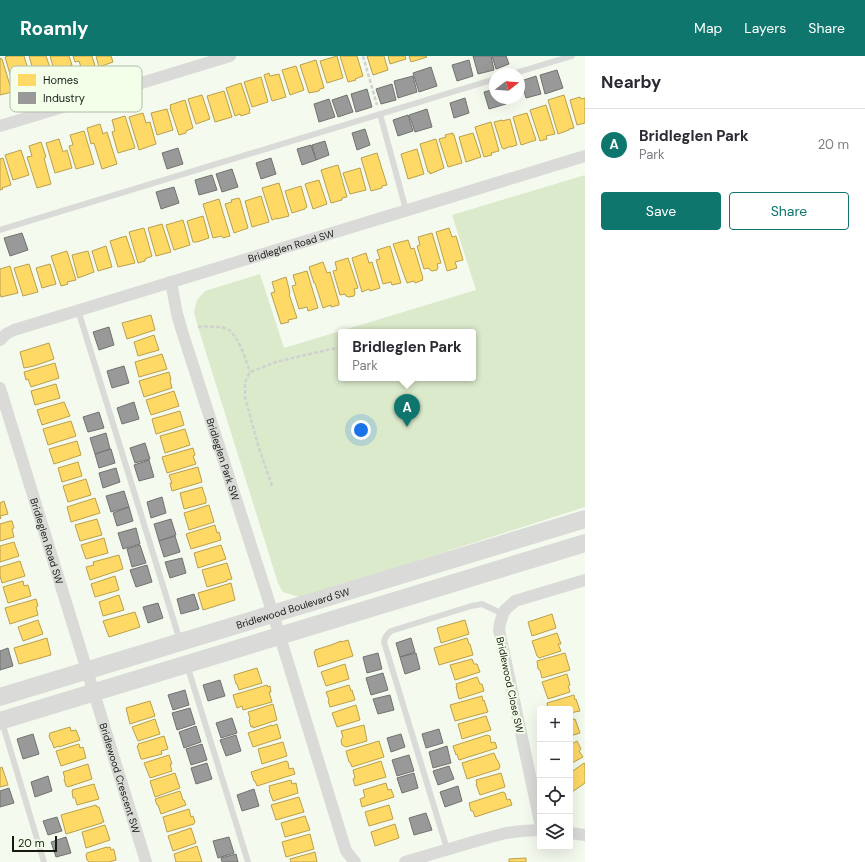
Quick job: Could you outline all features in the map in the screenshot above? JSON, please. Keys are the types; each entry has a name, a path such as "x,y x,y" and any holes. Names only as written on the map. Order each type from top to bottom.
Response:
{"street":[{"path":"142,83 230,56"},
{"path":"0,126 46,112"},
{"name":"Bridleglen Road SW","path":"0,340 6,334 14,330 585,156"},
{"name":"Bridleglen Park SW","path":"171,282 182,331 280,636"},
{"name":"Bridleglen Road SW","path":"0,388 94,693"},
{"name":"Bridlewood Boulevard SW","path":"0,697 585,519"},
{"path":"1,721 585,543"},
{"path":"503,614 505,610 515,601 585,580"},
{"name":"Bridlewood Close SW","path":"503,614 499,630 538,814"},
{"path":"280,636 346,851 355,862"},
{"name":"Bridlewood Crescent SW","path":"94,693 146,862"},
{"path":"405,862 506,833 537,830"},
{"path":"573,833 585,835"}],"lane":[{"path":"525,70 572,56"},
{"path":"0,230 489,81"},
{"path":"380,114 406,210"},
{"path":"78,310 180,642"},
{"path":"447,849 384,642 387,634 391,631 470,606 482,604 503,614"},
{"path":"187,665 248,862"},
{"path":"1,721 44,862"}],"path":[{"path":"363,56 380,114"},
{"path":"198,327 213,326 228,329 237,340 250,372"},
{"path":"272,486 258,444 245,397 245,382 250,372 276,362 338,348"}],"green space":[{"path":"585,175 585,507 302,598 283,592 278,583 198,327 194,312 197,300 205,291 260,274 284,348 338,332 338,381 476,381 476,329 347,329 476,290 452,215"}],"building: Homes":[{"path":"24,56 27,66 10,66 10,74 5,57"},
{"path":"29,56 46,56 49,66 32,66"},
{"path":"50,56 69,56 72,65 69,66 53,66"},
{"path":"73,56 92,56 95,66 81,66 79,61 75,62"},
{"path":"96,56 111,56 113,62 99,66"},
{"path":"337,56 343,78 327,83 320,61"},
{"path":"340,56 357,56 363,76 348,82"},
{"path":"367,56 384,56 388,70 373,75"},
{"path":"388,56 405,56 406,59 390,64"},
{"path":"409,56 426,56 427,57 411,62"},
{"path":"0,58 2,59 10,85 10,92 0,95"},
{"path":"316,60 324,88 320,89 319,91 309,93 300,65"},
{"path":"296,66 304,90 290,95 282,70"},
{"path":"269,73 270,76 279,74 286,97 272,101 264,75"},
{"path":"261,77 268,102 252,107 244,82"},
{"path":"241,83 250,113 235,116 226,88"},
{"path":"224,91 232,117 215,122 207,96"},
{"path":"202,95 210,119 196,124 188,99"},
{"path":"564,95 574,128 558,134 548,100"},
{"path":"580,97 581,99 585,98 585,123 577,125 570,100"},
{"path":"185,100 193,128 186,131 186,133 179,135 170,105"},
{"path":"546,105 555,134 546,136 547,139 540,141 530,110"},
{"path":"167,109 173,130 157,135 151,113"},
{"path":"143,113 146,123 150,122 156,144 139,150 129,117"},
{"path":"527,113 536,140 521,145 513,117"},
{"path":"125,116 135,148 118,153 112,132 115,131 112,120"},
{"path":"510,119 517,145 504,149 502,148 494,122"},
{"path":"491,122 499,151 484,157 475,127"},
{"path":"100,124 103,134 107,132 117,164 102,169 94,143 91,144 87,128"},
{"path":"84,131 94,164 76,169 69,146 73,145 70,135"},
{"path":"453,133 462,163 448,167 439,139 446,137 445,135"},
{"path":"473,133 481,157 466,162 459,137"},
{"path":"59,139 63,152 67,150 72,168 55,173 46,143"},
{"path":"436,139 444,168 430,174 430,172 428,172 420,144"},
{"path":"41,142 46,157 44,158 51,184 37,188 27,157 32,156 29,146"},
{"path":"417,149 424,174 408,179 401,154"},
{"path":"21,150 29,175 13,180 5,155"},
{"path":"377,153 387,185 371,191 361,158"},
{"path":"3,158 11,185 0,190 0,159"},
{"path":"338,165 347,197 331,203 321,170"},
{"path":"360,168 366,190 350,194 343,173"},
{"path":"319,180 327,204 313,209 305,184"},
{"path":"279,183 289,216 272,220 262,188"},
{"path":"301,186 307,207 292,213 285,191"},
{"path":"261,196 269,222 252,227 245,201"},
{"path":"239,198 248,228 234,233 225,204 232,202 231,200"},
{"path":"219,199 230,236 213,238 203,204"},
{"path":"203,216 209,238 193,242 187,221"},
{"path":"183,220 190,245 174,250 166,225"},
{"path":"162,224 171,252 156,256 148,228"},
{"path":"144,228 152,256 145,259 145,261 138,263 129,232"},
{"path":"449,228 452,237 456,236 463,260 455,262 457,268 447,271 436,232"},
{"path":"432,233 441,263 437,264 437,270 432,271 429,268 424,269 417,246 420,245 418,237"},
{"path":"126,236 135,263 118,267 110,241"},
{"path":"408,240 411,249 414,248 423,278 423,280 415,283 414,281 407,283 393,244"},
{"path":"106,246 112,267 98,271 92,251"},
{"path":"390,246 401,283 392,285 391,282 383,284 376,260 380,259 377,250"},
{"path":"67,251 76,280 67,282 68,284 61,286 51,256"},
{"path":"88,251 94,272 78,278 72,255"},
{"path":"366,253 369,263 372,262 380,288 370,291 369,289 362,292 352,258"},
{"path":"348,258 358,288 354,289 354,296 349,297 345,294 340,295 333,271 337,270 335,262"},
{"path":"323,262 327,273 330,272 339,305 331,307 331,305 323,308 309,267"},
{"path":"29,264 38,292 23,296 14,268"},
{"path":"50,264 56,284 42,288 36,268"},
{"path":"10,266 18,293 1,297 0,269"},
{"path":"307,271 318,308 308,311 307,307 299,309 292,286 296,285 293,275"},
{"path":"286,277 289,294 297,318 288,320 289,322 281,324 271,293 275,292 272,282"},
{"path":"151,315 155,330 127,339 122,323"},
{"path":"154,335 159,350 138,356 134,342"},
{"path":"49,343 54,359 24,368 20,352"},
{"path":"162,354 167,369 139,377 135,362"},
{"path":"55,363 59,378 31,387 28,379 26,380 24,372"},
{"path":"169,372 172,388 144,397 139,381"},
{"path":"56,384 60,398 35,405 31,391"},
{"path":"174,391 179,406 151,415 146,400"},
{"path":"64,402 70,416 42,425 37,410"},
{"path":"180,411 184,425 156,434 152,419"},
{"path":"71,421 76,436 48,445 43,429"},
{"path":"185,429 190,445 165,453 160,436"},
{"path":"77,441 81,455 54,464 49,449"},
{"path":"193,448 195,455 193,456 196,464 167,473 162,457"},
{"path":"78,462 82,476 62,482 58,468"},
{"path":"198,467 202,482 172,491 170,483 172,483 169,475"},
{"path":"86,479 91,495 68,502 63,486"},
{"path":"202,487 206,503 184,509 180,493"},
{"path":"95,498 100,513 71,522 67,507"},
{"path":"4,501 8,514 0,516 0,503"},
{"path":"209,505 214,522 189,530 184,513"},
{"path":"97,519 102,535 80,541 75,525"},
{"path":"12,521 14,528 12,529 14,537 0,541 0,524"},
{"path":"215,525 221,540 191,549 186,534"},
{"path":"104,538 108,553 86,559 81,545"},
{"path":"14,542 19,556 0,562 0,546"},
{"path":"221,545 226,559 198,568 194,553"},
{"path":"119,555 123,569 90,580 86,567 94,565 93,562"},
{"path":"20,561 25,576 2,583 0,567"},
{"path":"227,563 232,579 207,587 202,570"},
{"path":"115,576 119,590 95,597 91,584"},
{"path":"23,581 24,586 28,585 31,596 8,603 3,587"},
{"path":"231,583 235,600 203,610 198,593"},
{"path":"119,595 124,610 103,616 99,602"},
{"path":"36,599 38,615 10,624 5,608"},
{"path":"135,612 140,627 109,637 103,621"},
{"path":"552,614 556,628 532,636 528,622"},
{"path":"38,620 43,634 23,641 18,627"},
{"path":"465,620 469,634 441,643 437,628"},
{"path":"557,633 561,644 558,644 561,651 539,658 532,641"},
{"path":"47,638 51,655 19,664 14,648"},
{"path":"467,638 473,655 439,665 434,648"},
{"path":"348,640 353,656 318,667 314,652 315,650"},
{"path":"565,653 570,670 542,678 540,670 538,669 537,661"},
{"path":"472,659 474,664 477,664 480,672 455,680 450,665"},
{"path":"345,664 349,679 326,686 321,672"},
{"path":"257,668 262,683 239,690 234,675"},
{"path":"567,674 570,692 548,699 542,682"},
{"path":"477,677 480,684 482,684 484,691 459,699 456,684"},
{"path":"267,685 268,687 270,686 271,692 269,692 272,702 243,710 242,706 237,708 233,695"},
{"path":"349,685 355,700 330,707 326,692"},
{"path":"574,695 580,711 573,712 573,706 548,706 547,703"},
{"path":"482,696 488,712 455,721 450,705"},
{"path":"150,701 155,716 130,724 126,708"},
{"path":"273,704 277,720 253,728 253,726 251,727 248,712"},
{"path":"356,705 360,720 337,727 332,713"},
{"path":"486,716 491,730 462,739 458,724"},
{"path":"155,719 160,734 138,741 132,727"},
{"path":"573,719 575,719 580,733 573,735"},
{"path":"277,724 281,738 253,747 248,733"},
{"path":"364,725 367,741 346,747 342,745 341,740 343,737 341,731"},
{"path":"70,727 71,731 76,730 80,740 54,748 49,736 50,733"},
{"path":"487,735 490,736 491,743 495,742 497,748 459,760 453,746"},
{"path":"164,736 168,749 161,751 162,754 141,759 137,746 139,745 138,744"},
{"path":"379,741 384,757 352,767 346,751"},
{"path":"577,741 581,749 579,751 583,757 573,762 573,743"},
{"path":"283,742 287,756 262,764 258,749"},
{"path":"79,744 80,748 83,747 86,758 61,766 56,751"},
{"path":"494,753 500,766 499,769 467,779 462,763"},
{"path":"169,755 172,764 170,764 172,771 150,778 144,763"},
{"path":"286,761 288,762 289,769 293,768 295,774 257,786 251,772"},
{"path":"381,761 386,777 355,786 353,770"},
{"path":"584,763 585,764 585,783 573,791 573,778 573,771"},
{"path":"88,764 92,779 68,787 66,786 63,772"},
{"path":"2,767 8,785 0,787 0,768"},
{"path":"175,773 180,788 155,797 150,781"},
{"path":"501,773 505,787 480,795 476,780"},
{"path":"291,780 292,784 296,783 298,793 273,801 269,786"},
{"path":"386,783 388,790 391,789 394,797 362,807 360,799 365,797 363,790"},
{"path":"94,784 99,799 77,805 75,798 73,798 72,790"},
{"path":"180,791 186,805 161,814 155,799"},
{"path":"503,792 505,793 507,800 510,799 512,805 475,817 473,811 471,811 469,803"},
{"path":"299,797 304,812 276,820 271,805"},
{"path":"96,805 99,807 104,822 66,834 61,815"},
{"path":"389,805 393,819 369,826 365,812"},
{"path":"189,809 191,817 193,816 195,822 194,824 167,832 163,817"},
{"path":"305,816 310,830 285,837 281,823"},
{"path":"395,824 399,838 375,846 371,832"},
{"path":"105,825 110,840 86,848 82,832"},
{"path":"191,828 196,843 173,851 168,836"},
{"path":"310,834 314,849 286,857 282,842"},
{"path":"197,846 202,862 176,862 174,854"},
{"path":"107,847 114,850 116,860 109,862 89,862 87,860 87,853"},
{"path":"315,852 317,862 291,862 290,859"},
{"path":"526,858 526,862 509,862 509,859"}],"building: Industry":[{"path":"473,56 491,56 494,68 489,68 489,71 478,74"},
{"path":"492,56 506,56 509,64 496,68"},
{"path":"469,60 473,76 457,81 452,65"},
{"path":"431,67 437,86 419,92 413,73"},
{"path":"557,70 563,88 545,94 540,75"},
{"path":"413,76 417,92 398,98 394,81"},
{"path":"536,76 541,94 526,98 525,80"},
{"path":"392,84 396,100 381,104 376,89"},
{"path":"367,89 372,107 356,112 351,94"},
{"path":"489,91 489,104 506,104 489,109 484,92"},
{"path":"347,95 353,112 338,117 332,100"},
{"path":"465,98 469,113 454,118 450,103"},
{"path":"329,99 335,117 319,122 314,104"},
{"path":"427,109 432,127 415,132 409,115"},
{"path":"408,115 413,131 398,136 393,120"},
{"path":"365,129 370,145 357,150 352,133"},
{"path":"325,141 329,155 316,160 312,145"},
{"path":"311,145 316,160 302,165 297,149"},
{"path":"178,148 183,164 167,169 162,153"},
{"path":"271,158 276,174 261,179 256,163"},
{"path":"232,169 238,187 222,192 216,174"},
{"path":"212,175 217,190 199,195 195,180"},
{"path":"174,187 179,203 161,209 156,192"},
{"path":"22,233 28,250 10,256 4,238"},
{"path":"109,327 114,345 99,350 93,332"},
{"path":"124,366 129,383 112,388 107,371"},
{"path":"134,402 139,419 122,424 117,408"},
{"path":"99,412 104,428 88,432 83,417"},
{"path":"106,433 110,449 95,454 90,438"},
{"path":"145,443 150,459 135,463 130,448"},
{"path":"111,449 115,463 99,468 95,454"},
{"path":"149,460 154,477 139,481 134,465"},
{"path":"116,468 120,482 103,488 99,473"},
{"path":"124,491 129,507 111,512 106,496"},
{"path":"162,497 166,513 151,518 147,502"},
{"path":"129,507 133,521 117,526 113,513"},
{"path":"171,519 176,535 159,541 154,524"},
{"path":"136,528 140,544 123,549 118,533"},
{"path":"175,536 180,552 164,557 159,541"},
{"path":"140,545 146,563 132,567 127,549"},
{"path":"182,558 186,573 170,578 165,562"},
{"path":"147,565 152,582 136,587 130,570"},
{"path":"194,594 199,609 181,614 177,599"},
{"path":"158,603 163,618 148,623 143,607"},
{"path":"411,638 415,652 400,657 396,643"},
{"path":"8,648 13,666 0,670 0,651"},
{"path":"378,653 382,669 367,673 363,657"},
{"path":"416,653 420,669 405,674 400,657"},
{"path":"383,673 388,690 371,695 366,678"},
{"path":"220,680 225,696 208,701 203,685"},
{"path":"185,690 189,705 173,710 168,695"},
{"path":"390,695 394,710 378,714 373,699"},
{"path":"190,708 195,724 177,730 172,713"},
{"path":"232,718 237,733 221,738 216,723"},
{"path":"196,726 201,742 184,748 179,732"},
{"path":"439,729 443,743 426,748 422,734"},
{"path":"33,734 39,754 23,759 17,739"},
{"path":"401,734 405,747 391,752 387,738"},
{"path":"236,735 241,751 226,756 220,740"},
{"path":"202,744 207,760 191,765 186,749"},
{"path":"447,746 451,763 433,768 429,752"},
{"path":"409,755 414,771 397,776 392,760"},
{"path":"207,763 212,779 196,784 191,768"},
{"path":"449,766 454,779 438,785 433,771"},
{"path":"414,773 418,788 402,793 397,778"},
{"path":"48,776 52,791 35,797 31,782"},
{"path":"458,786 462,801 445,807 440,792"},
{"path":"9,788 14,803 0,807 0,791"},
{"path":"254,789 259,806 242,811 237,795"},
{"path":"426,813 432,830 414,835 409,818"},
{"path":"57,817 62,831 48,835 43,821"},
{"path":"66,837 71,853 56,857 51,842"},
{"path":"229,837 234,853 218,858 213,841"},
{"path":"236,854 238,862 222,862 221,858"}],"place":[{"name":"Bridleglen Park","path":"407,427"}]}
